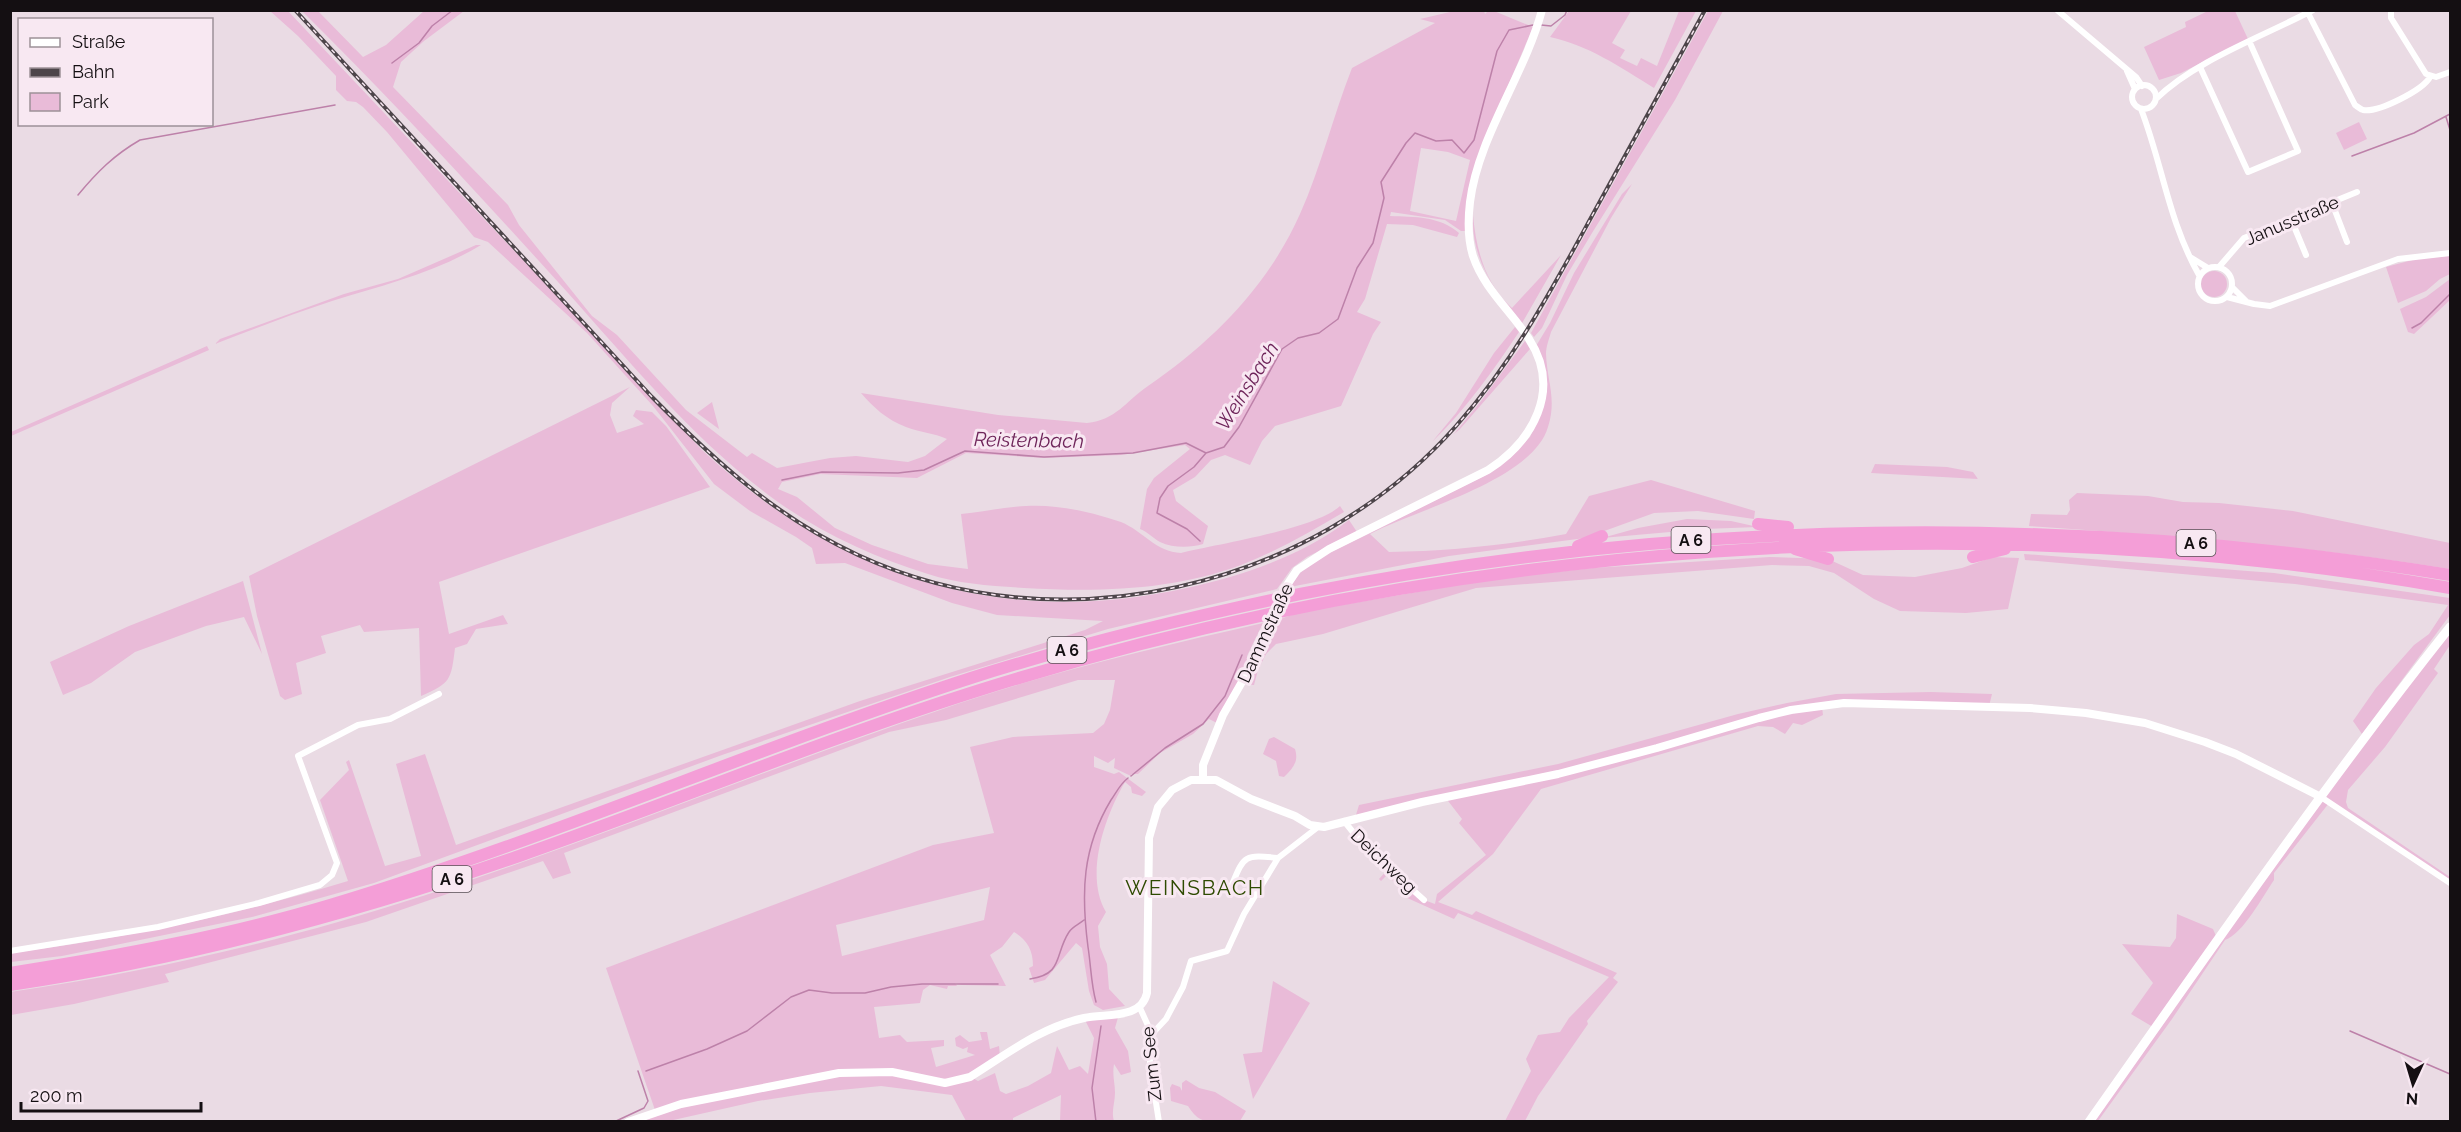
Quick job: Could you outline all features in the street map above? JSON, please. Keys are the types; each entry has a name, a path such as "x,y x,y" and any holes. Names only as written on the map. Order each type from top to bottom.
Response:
{"highway":[{"path":"1758,524 1813,532"},
{"name":"A 6","path":"10,973 171,944 332,904 464,862 772,747 975,677 1094,642 1264,602 1408,574 1569,551 1673,541 1813,532 2030,533 2165,540 2326,557 2451,575"},
{"path":"1569,551 1602,536"},
{"name":"A 6","path":"10,985 174,956 336,915 527,853 767,764 979,690 1120,650 1294,609 1440,583 1600,561 1789,547 1876,545 2012,546 2165,553 2263,562 2451,588"},
{"path":"1973,557 1999,552 2012,546"},
{"path":"1789,547 1828,559"}],"main road":[{"path":"2089,1122 2321,797 2392,700 2451,627"}],"street":[{"path":"2057,10 2127,70 2142,86"},
{"path":"2391,10 2391,18 2430,76 2436,77 2451,72"},
{"path":"2150,127 2151,107 2170,84 2200,66 2311,12 2355,105 2361,110 2370,110 2415,92 2430,76"},
{"name":"Dammstraße","path":"1203,779 1203,765 1223,715 1258,654 1292,576 1303,565 1329,549 1488,470 1508,457 1527,436 1537,414 1542,387 1539,363 1529,340 1493,294 1473,256 1469,216 1475,176 1541,15"},
{"path":"2200,66 2248,172 2298,152 2250,43"},
{"path":"2127,70 2135,89"},
{"path":"2170,84 2152,88 2142,86 2135,89 2132,94 2133,102 2141,109 2150,127 2162,183 2179,235 2199,275 2197,286 2203,297 2217,301 2227,297 2270,306 2398,259 2451,253"},
{"path":"2152,88 2156,99"},
{"path":"2141,109 2151,107"},
{"name":"Janusstraße","path":"2219,267 2244,238 2357,192"},
{"path":"2332,202 2347,242"},
{"path":"2291,219 2306,255"},
{"name":"Janusstraße","path":"2228,272 2232,253"},
{"path":"2189,257 2208,268"},
{"path":"2199,275 2208,268 2219,267 2228,272 2232,287 2246,302"},
{"path":"2227,297 2232,287"},
{"path":"10,951 177,922 259,903 320,885 332,875 337,863 298,756 358,725 390,720 438,694"},
{"path":"1150,1036 1167,1019 1183,987 1191,961 1227,951 1244,914 1278,858 1318,827 1565,772 1780,713 1844,703 2031,708 2086,713 2145,723 2236,754 2321,797 2451,883"},
{"path":"628,1122 681,1104 839,1073 892,1072 945,1083 970,1077 1049,1028 1084,1018 1132,1012 1145,1003 1147,993 1148,854 1153,819 1158,807 1172,790 1191,780 1203,779 1230,786 1251,799 1318,827"},
{"name":"Deichweg","path":"1344,821 1365,847 1424,900"},
{"path":"1231,887 1245,859 1250,856 1278,858"},
{"name":"Zum See","path":"1140,1008 1147,1020 1150,1036 1150,1064 1159,1122"}],"green space":[{"path":"270,11 288,11 702,450 755,494 810,531 867,561 927,582 989,596 1053,602 1119,599 1187,588 1272,563 1312,544 1349,520 1357,532 1307,557 1292,568 1277,589 1108,629 950,677 722,755 374,883 252,917 62,956 11,962 10,953 96,940 223,915 348,881 320,800 349,770 346,762 349,760 385,866 421,856 396,764 425,754 456,845 860,701 1085,630 1103,621 997,615 952,603 845,563 816,564 812,548 750,511 714,484 653,406 587,333 488,242 474,237 387,132 363,107 356,102 347,101 336,90 336,76 298,36"},
{"path":"302,11 318,11 363,57 386,45 424,11 464,11 424,41 401,62 393,87 508,205 519,225 592,316 617,335 686,410 747,457 752,453 777,468 830,458 856,456 908,462 925,456 947,439 911,429 893,421 861,393 998,415 1087,423 1113,414 1172,369 1216,331 1255,288 1272,265 1300,214 1352,68 1435,23 1420,19 1450,12 1484,11 1485,14 1488,11 1494,11 1533,27 1478,156 1467,231 1461,231 1445,220 1391,212 1390,216 1435,220 1452,227 1459,233 1457,237 1413,225 1387,224 1365,299 1357,312 1381,322 1373,334 1341,406 1275,426 1262,441 1250,465 1225,455 1211,460 1195,477 1173,490 1176,501 1208,526 1203,544 1187,547 1170,545 1160,542 1140,529 1147,489 1154,478 1190,449 1185,445 1121,455 1044,458 966,453 917,478 820,474 782,482 778,489 797,497 835,528 872,545 928,564 968,569 961,514 1026,506 1074,509 1121,522 1164,549 1181,553 1289,529 1328,514 1340,506 1344,512 1254,560 1214,574 1161,585 1079,590 1000,586 939,577 884,559 841,540 781,504 735,468 685,421 470,186","holes":["1421,148 1448,152 1470,160 1456,221 1410,211"]},
{"path":"1569,11 1631,11 1612,43 1625,50 1620,58 1637,66 1641,58 1657,66 1679,11 1696,11 1654,88 1591,51 1550,37"},
{"path":"1708,11 1723,11 1675,100 1567,275 1542,328 1534,337 1531,333"},
{"path":"2208,11 2235,11 2248,39 2181,73 2159,80 2144,47 2186,27 2185,22"},
{"path":"2359,122 2367,139 2344,150 2336,133"},
{"path":"1632,184 1611,218 1551,332 1546,354 1552,399 1551,417 1538,446 1520,463 1497,478 1370,534 1389,552 1478,547 1566,534 1589,496 1651,480 1755,511 1754,519 1698,511 1654,513 1585,538 1449,556 1290,587 1303,569 1325,555 1486,475 1510,458 1530,437 1543,405 1536,346 1574,273 1622,194"},
{"path":"1473,215 1480,253 1489,277 1503,299 1512,308 1561,255 1521,325 1502,299 1486,274 1476,246"},
{"path":"476,245 481,245 427,271 317,306 215,344 220,339 344,294 398,279"},
{"path":"2450,256 2450,274 2426,291 2398,303 2386,267 2420,258"},
{"path":"2214,271 2223,275 2227,284 2223,293 2214,297 2205,293 2201,284 2205,275"},
{"path":"2450,279 2450,300 2414,334 2408,332 2400,309 2426,297"},
{"path":"1515,327 1519,332 1489,375 1468,403 1432,442 1456,413 1494,353"},
{"path":"1525,341 1530,349 1454,434 1481,401"},
{"path":"207,346 209,350 11,436 11,432"},
{"path":"630,387 612,403 610,415 617,433 644,424 633,416 636,410 652,412 666,426 710,487 439,582 449,634 503,615 508,624 476,629 467,644 455,648 448,679 431,692 421,696 419,628 364,632 360,625 321,636 326,653 296,663 302,694 285,700 280,696 257,616 249,576"},
{"path":"712,402 719,429 697,413"},
{"path":"1875,464 1947,467 1973,472 1978,479 1871,473"},
{"path":"2077,493 2148,496 2183,502 2219,503 2293,511 2450,543 2450,569 2293,548 2029,526 2031,514 2067,515 2070,510 2069,500"},
{"path":"1687,519 1731,521 1758,527 1704,529 1602,538 1638,528"},
{"path":"2024,554 2274,573 2450,598 2450,615 2362,734 2353,721 2376,688 2414,645 2429,634 2448,605 2295,584 2025,560"},
{"path":"1770,557 1828,559 1863,575 1915,577 1962,568 1993,557 2019,558 2008,609 1966,613 1900,611 1874,599 1834,573 1809,566 1772,565 1476,588 1323,634 1276,644 1266,654 1254,685 1247,685 1277,620 1301,612 1493,579 1593,568"},
{"path":"243,581 262,654 244,617 206,626 135,652 91,683 63,695 50,662 129,626"},
{"path":"1263,623 1247,656 1250,662 1217,723 1209,719 1193,734 1160,753 1138,774 1131,774 1131,776 1114,768 1115,758 1108,763 1094,756 1094,767 1114,774 1119,772 1146,792 1142,796 1132,793 1131,787 1125,782 1104,828 1097,864 1100,897 1106,912 1098,926 1100,947 1107,964 1109,989 1125,1006 1103,1010 1094,1005 1089,991 1082,948 1076,943 1045,980 1034,983 1029,968 1033,966 1032,955 1026,942 1014,932 1002,947 990,955 1006,986 955,983 957,986 948,986 947,989 930,985 923,990 920,1003 874,1007 879,1038 900,1035 907,1042 944,1040 944,1046 931,1048 936,1067 975,1055 967,1052 968,1047 963,1049 956,1046 955,1038 960,1035 969,1042 982,1040 980,1032 987,1032 990,1049 999,1046 1000,1057 971,1077 978,1081 995,1073 1000,1091 1006,1094 1028,1086 1051,1073 1057,1046 1069,1070 1080,1066 1088,1074 1094,1038 1084,1018 1119,1014 1115,1028 1128,1051 1131,1072 1121,1075 1114,1064 1114,1121 1060,1121 1061,1095 1013,1118 1013,1121 966,1121 952,1095 881,1086 758,1101 669,1121 628,1121 655,1110 606,968 933,845 994,833 970,747 1013,737 1093,733 1104,724 1110,710 1115,680 1078,680 946,720 889,732 564,853 571,873 553,879 543,861 366,922 165,974 169,982 74,1004 11,1015 10,992 175,963 338,922 490,874 865,736 1019,684","holes":["990,887 984,920 842,956 836,925"]},
{"path":"2450,634 2450,645 2434,669 2438,673 2385,747 2348,790 2346,802 2348,808 2450,877 2450,883 2329,803 2274,873 2274,880 2246,923 2225,940 2172,1019 2098,1121 2089,1122 2392,700"},
{"path":"1931,692 1992,694 1989,706 1822,707 1823,715 1802,725 1793,723 1785,734 1773,727 1758,726 1541,789 1493,854 1438,902 1472,915 1476,911 1617,973 1613,978 1618,982 1587,1021 1588,1024 1538,1096 1525,1121 1505,1121 1531,1071 1526,1059 1538,1035 1560,1032 1569,1018 1609,977 1458,913 1454,919 1405,897 1388,874 1381,881 1379,879 1389,868 1424,900 1435,904 1437,894 1486,855 1459,823 1462,819 1445,797 1355,818 1359,805 1558,764 1738,714 1787,703 1836,694"},
{"path":"1274,737 1295,749 1294,764 1284,777 1279,776 1276,761 1263,754 1269,739"},
{"path":"2177,914 2213,929 2216,936 2153,1027 2131,1014 2153,983 2122,944 2170,947 2176,938"},
{"path":"1273,981 1310,1003 1253,1099 1243,1054 1262,1052"},
{"path":"1186,1080 1199,1088 1215,1092 1246,1111 1240,1121 1204,1121 1198,1118 1188,1106 1171,1101 1172,1084 1180,1087 1182,1091 1182,1083"}],"waterway":[{"path":"392,63 419,43 432,26 453,10"},
{"name":"Weinsbach","path":"1541,25 1551,26 1565,15 1567,10"},
{"name":"Weinsbach","path":"1200,541 1187,529 1157,513 1160,498 1168,486 1194,467 1206,453 1224,447 1239,427 1282,349 1298,338 1319,333 1338,319 1357,268 1373,243 1384,198 1381,182 1406,143 1415,133 1436,141 1452,140 1464,153 1474,140 1497,51 1509,30 1533,25"},
{"path":"78,195 106,164 140,140 335,105"},
{"path":"2352,156 2414,133 2450,114"},
{"path":"2446,117 2450,130"},
{"path":"2412,328 2421,323 2450,294"},
{"name":"Reistenbach","path":"782,480 822,472 898,473 924,470 965,451 1044,457 1133,453 1186,443 1206,453"},
{"name":"Weinsbach","path":"1131,776 1165,748 1203,724 1225,696 1242,655"},
{"name":"Weinsbach","path":"1096,1002 1086,927 1086,871 1089,853 1101,818 1118,789 1128,778"},
{"path":"1030,979 1048,973 1053,968 1069,932 1084,920"},
{"path":"646,1071 707,1049 747,1031 791,997 809,990 865,993 891,987 922,984 998,984"},
{"name":"Weinsbach","path":"1096,1122 1092,1088 1101,1026"},
{"path":"2350,1031 2450,1074"},
{"path":"614,1122 644,1108 648,1101 638,1071"}],"railway":[{"path":"295,10 652,397 723,465 773,505 828,540 858,555 935,583 1015,597 1097,598 1178,587 1256,563 1330,528 1397,482 1456,426 1496,376 1531,324 1705,10"}],"district":[{"name":"WEINSBACH","path":"1195,887"}]}
